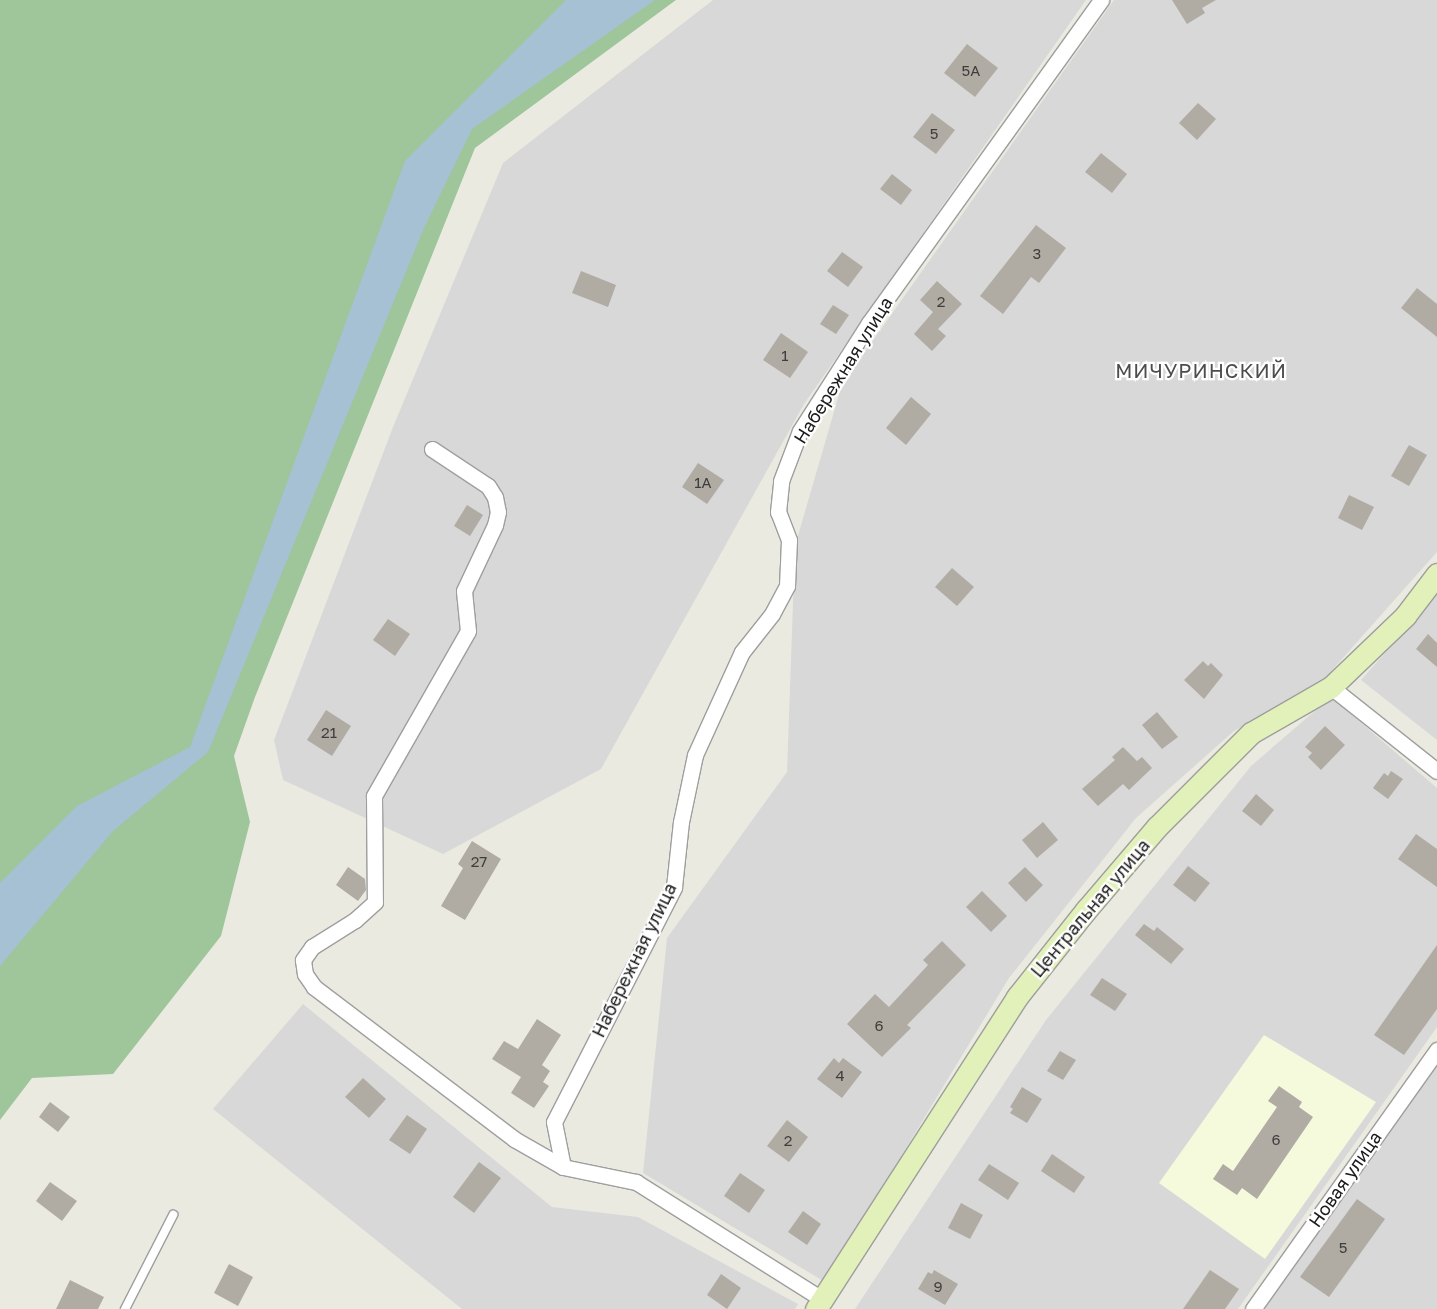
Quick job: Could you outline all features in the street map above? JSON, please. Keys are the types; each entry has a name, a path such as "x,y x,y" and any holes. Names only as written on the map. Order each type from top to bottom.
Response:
{"street":[{"name":"Набережная улица","path":"563,1167 554,1122 674,887 681,822 695,755 742,652 772,614 787,586 789,540 778,512 782,481 800,431 869,323 1101,0"},
{"path":"432,449 488,486 495,497 498,512 495,525 464,591 468,631 374,796 375,902 355,920 312,947 303,960 304,974 314,987 514,1139 563,1167 636,1182 819,1304"},
{"name":"Центральная улица","path":"819,1304 1017,997 1086,910 1157,827 1251,734 1331,687 1405,616 1437,574"},
{"path":"1331,687 1437,771"},
{"name":"Новая улица","path":"1253,1309 1437,1050"}],"lane":[{"path":"124,1309 173,1215"}],"shaded area":[{"path":"713,0 1086,0 804,404 601,769 443,854 283,780 274,740 393,427 503,163"},
{"path":"1114,0 1437,0 1437,552 1326,677 1234,731 1136,818 1009,978 825,1282 643,1173 667,938 787,772 795,546 842,384"},
{"path":"1437,594 1437,740 1361,680"},
{"path":"1331,697 1437,788 1437,1027 1238,1309 855,1309 1046,1020 1251,766"},
{"path":"303,1004 552,1207 638,1217 798,1304 795,1309 462,1309 213,1109"},
{"path":"1264,1035 1376,1102 1265,1259 1159,1183"},
{"path":"1437,1060 1437,1309 1258,1309"}],"green space":[{"path":"0,0 676,0 475,148 255,697 234,756 250,822 221,936 113,1074 32,1078 0,1120"}],"water":[{"path":"566,0 655,0 472,129 424,228 208,752 113,831 0,966 0,883 77,806 190,747 405,161"}],"building":[{"path":"1172,0 1216,0 1202,8 1205,13 1187,24"},
{"path":"967,44 998,68 975,97 944,73"},
{"path":"1198,103 1216,119 1197,140 1179,123"},
{"path":"932,113 955,130 936,154 913,137"},
{"path":"1101,153 1127,174 1112,193 1085,172"},
{"path":"892,174 912,190 901,205 880,189"},
{"path":"1036,225 1066,248 1039,283 1031,277 1003,314 980,296"},
{"path":"842,252 863,267 848,287 827,271"},
{"path":"581,271 616,285 608,307 572,293"},
{"path":"937,281 962,304 938,329 946,336 932,351 914,334 933,312 920,300"},
{"path":"1417,288 1437,304 1437,337 1401,308"},
{"path":"833,305 849,315 836,334 820,324"},
{"path":"781,333 808,352 790,378 763,360"},
{"path":"911,397 931,414 906,445 886,428"},
{"path":"1409,445 1427,455 1409,486 1391,476"},
{"path":"698,463 724,480 707,504 682,487"},
{"path":"1349,495 1374,507 1362,530 1338,518"},
{"path":"467,505 483,515 470,536 454,526"},
{"path":"952,568 974,587 957,606 935,587"},
{"path":"388,619 410,634 395,656 373,640"},
{"path":"1428,634 1437,643 1437,667 1416,649"},
{"path":"1203,661 1208,666 1211,663 1223,675 1204,699 1184,680"},
{"path":"326,710 351,726 332,756 307,740"},
{"path":"1157,712 1178,737 1162,749 1142,725"},
{"path":"1325,726 1345,745 1321,770 1308,757 1312,753 1305,747"},
{"path":"1123,747 1137,761 1142,757 1152,768 1129,790 1123,784 1098,806 1082,789 1115,760 1112,757"},
{"path":"1391,771 1403,779 1388,799 1373,788 1384,773 1388,776"},
{"path":"1256,794 1274,810 1261,826 1242,811"},
{"path":"1043,822 1058,840 1037,858 1022,840"},
{"path":"1416,834 1437,849 1437,887 1398,859"},
{"path":"472,841 501,859 465,920 441,906 463,868 458,864"},
{"path":"1188,866 1210,883 1195,902 1173,885"},
{"path":"348,867 365,879 366,890 358,901 336,885"},
{"path":"1025,867 1043,885 1026,902 1008,883"},
{"path":"982,891 1007,916 991,932 966,907"},
{"path":"1144,924 1154,931 1157,927 1184,949 1171,964 1135,935"},
{"path":"942,941 966,965 907,1025 911,1028 882,1057 847,1024 875,994 889,1007 928,965 923,960"},
{"path":"1437,945 1437,1009 1404,1055 1374,1035"},
{"path":"1102,978 1127,994 1115,1011 1090,995"},
{"path":"537,1019 561,1035 542,1065 550,1071 543,1082 549,1086 534,1108 511,1093 521,1077 492,1059 504,1041 518,1049"},
{"path":"1060,1051 1076,1060 1063,1080 1047,1071"},
{"path":"834,1058 839,1063 843,1058 862,1072 842,1098 817,1079"},
{"path":"363,1078 386,1099 369,1118 345,1097"},
{"path":"1279,1086 1302,1102 1299,1107 1313,1117 1257,1199 1242,1188 1237,1195 1213,1179 1223,1164 1233,1171 1277,1107 1268,1101"},
{"path":"1022,1087 1042,1099 1027,1123 1010,1113 1013,1109 1010,1107"},
{"path":"50,1102 70,1117 58,1132 39,1117"},
{"path":"407,1115 427,1129 410,1154 389,1140"},
{"path":"787,1120 808,1137 789,1162 767,1146"},
{"path":"1052,1154 1085,1177 1074,1193 1041,1171"},
{"path":"479,1162 501,1178 474,1213 453,1197"},
{"path":"989,1164 1019,1183 1008,1200 978,1180"},
{"path":"740,1173 765,1190 749,1213 724,1196"},
{"path":"50,1182 77,1201 62,1221 36,1201"},
{"path":"1357,1199 1385,1219 1329,1297 1300,1277"},
{"path":"961,1203 983,1215 970,1239 948,1228"},
{"path":"803,1211 821,1224 807,1245 788,1232"},
{"path":"229,1264 253,1277 238,1306 214,1293"},
{"path":"934,1270 958,1284 945,1305 918,1289 928,1272 932,1274"},
{"path":"1210,1270 1239,1289 1225,1309 1183,1309"},
{"path":"721,1274 741,1288 727,1309 707,1295"},
{"path":"70,1280 104,1297 98,1309 56,1309"}],"district":[{"name":"МИЧУРИНСКИЙ","path":"1201,370"}]}
